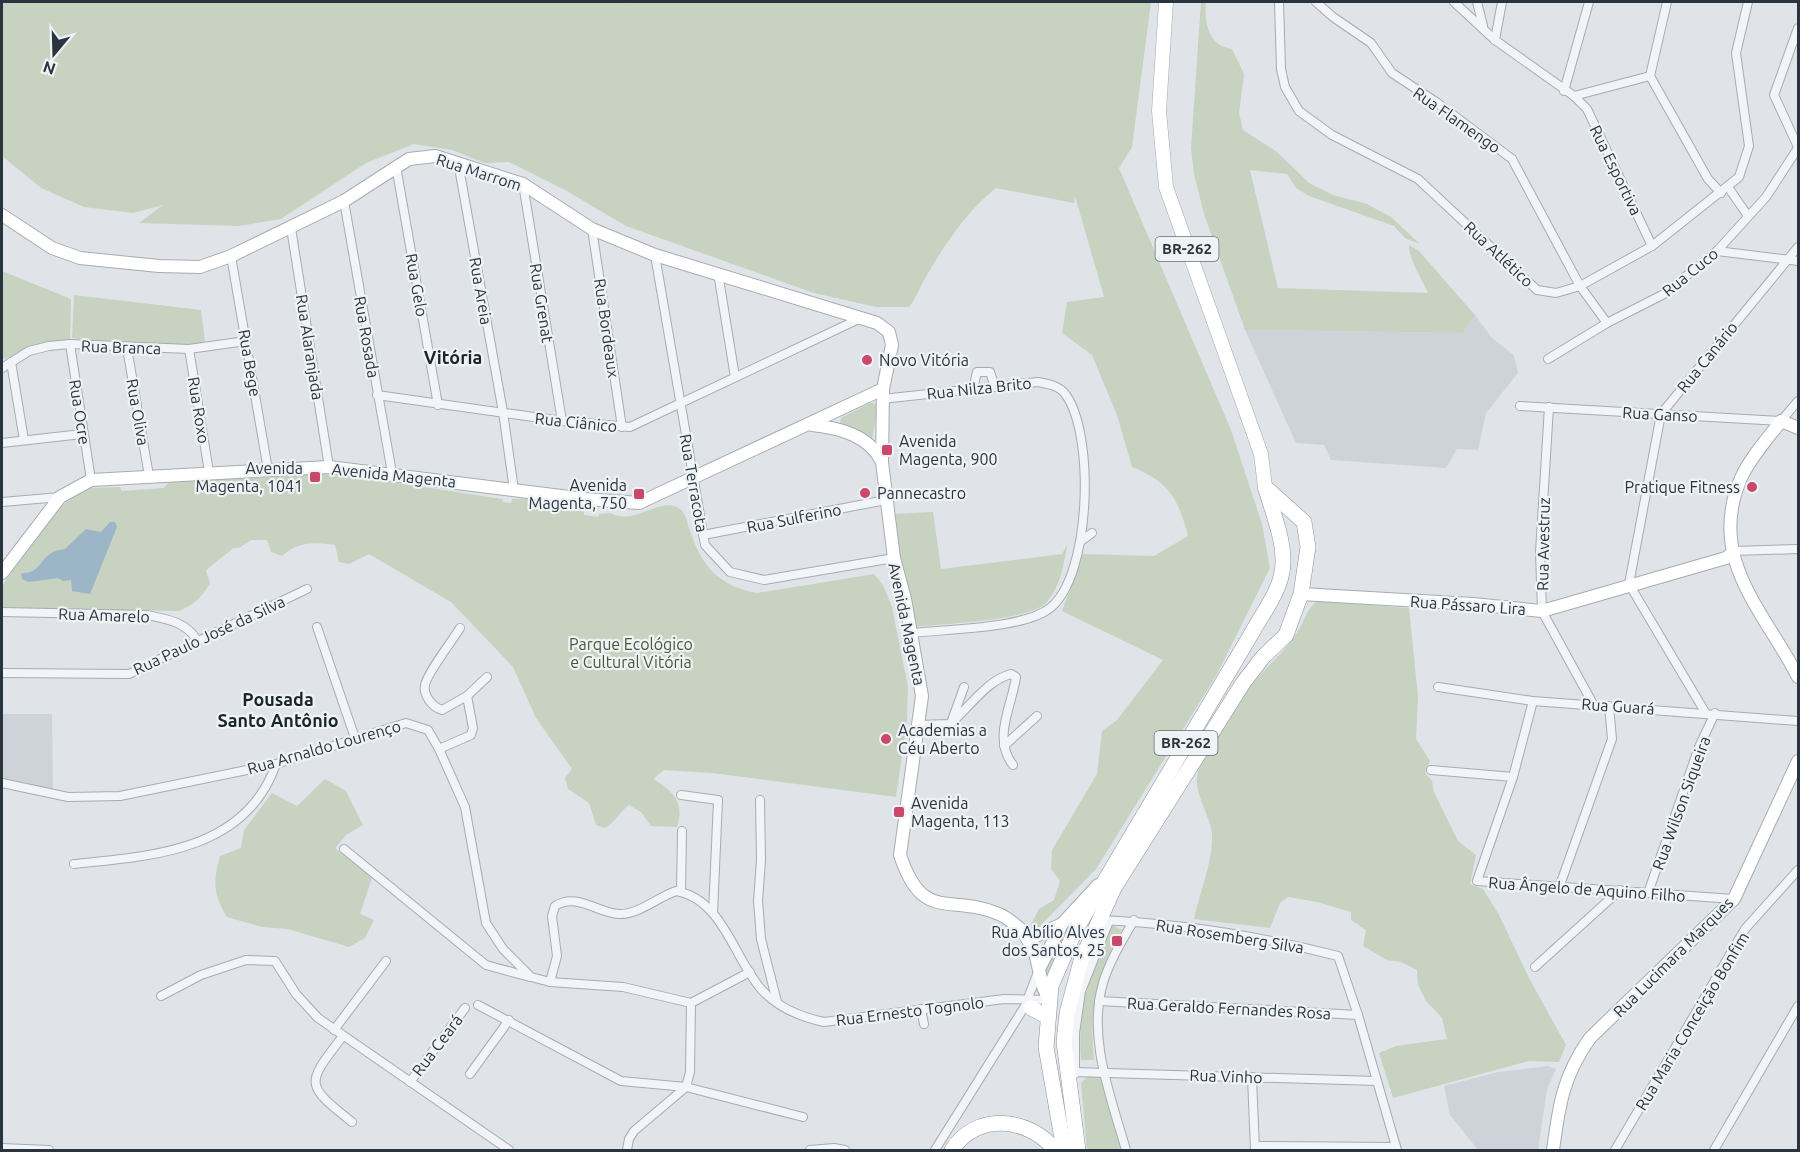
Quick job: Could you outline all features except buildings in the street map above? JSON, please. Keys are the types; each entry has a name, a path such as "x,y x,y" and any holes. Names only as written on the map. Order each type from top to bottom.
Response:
{"highway":[{"name":"BR-262","path":"1078,1150 1066,1071 1066,1022 1073,986 1114,888 1243,683 1263,657 1286,635 1301,594 1308,547 1304,522 1265,487"},
{"name":"BR-262","path":"1064,1150 1046,1047 1049,1000 1062,958 1107,875 1264,611 1282,572 1282,549 1265,487"},
{"path":"1282,549 1291,542 1299,542 1308,547"},
{"path":"1049,1000 1060,999 1071,968 1100,924"},
{"path":"1026,1008 1048,1017"},
{"path":"952,1150 958,1142 984,1124 1016,1124 1032,1130 1055,1150"}],"main road":[{"name":"BR-262","path":"1166,2 1160,111 1166,187 1261,453 1265,487"}],"street":[{"name":"Rua Atlético","path":"1280,2 1281,69 1285,87 1299,111 1332,135 1418,179 1537,290 1556,293 1580,286 1652,246 1728,187 1743,169 1749,146 1736,53 1748,2"},
{"name":"Rua Flamengo","path":"1316,2 1371,44 1392,74 1436,102 1512,159 1580,286 1607,323"},
{"path":"1454,2 1483,26 1495,40 1564,91 1575,96 1650,76"},
{"path":"1478,2 1483,26"},
{"path":"1495,40 1502,2"},
{"path":"1564,91 1589,2"},
{"path":"1667,2 1650,76 1708,178 1720,193"},
{"name":"Rua Cuco","path":"1548,359 1607,323 1664,294 1717,251 1766,197 1798,147 1774,95 1797,38 1798,28"},
{"name":"Rua Esportiva","path":"1575,96 1587,109 1652,246"},
{"name":"Rua Marrom","path":"2,215 51,248 80,258 159,266 200,267 231,256 344,201 396,166 422,156 435,156 523,184 592,230 655,255 878,323 889,332 892,345 883,394"},
{"name":"Rua Areia","path":"458,162 503,412 514,490"},
{"name":"Rua Gelo","path":"396,166 438,405"},
{"name":"Rua Grenat","path":"523,184 562,421"},
{"path":"1728,187 1748,216"},
{"name":"Rua Rosada","path":"344,201 392,472"},
{"name":"Rua Alaranjada","path":"291,228 329,467"},
{"name":"Rua Bordeaux","path":"592,230 621,427"},
{"name":"Rua Canário","path":"1629,584 1661,414 1798,247"},
{"path":"1717,251 1798,261"},
{"name":"Rua Terracota","path":"655,255 705,545 730,572 764,580 894,558"},
{"name":"Rua Bege","path":"231,256 268,470"},
{"path":"718,273 735,377"},
{"name":"Rua Ciânico","path":"377,395 562,421 630,427 861,318"},
{"name":"Rua Branca","path":"2,368 29,351 70,344 189,349 246,341"},
{"name":"Rua Ocre","path":"70,344 82,434 92,480"},
{"name":"Rua Oliva","path":"127,348 149,476"},
{"name":"Rua Roxo","path":"189,349 209,472"},
{"path":"11,362 24,440"},
{"path":"973,389 977,372 982,370 990,372 995,387"},
{"name":"Rua Nilza Brito","path":"883,394 973,389 1038,382 1051,384 1066,395 1082,442 1085,476 1081,541 1066,588 1049,609 1027,620 912,633"},
{"name":"Avenida Magenta","path":"2,573 60,497 92,480 329,467 392,472 514,490 639,503 833,414 883,394 882,462 886,500 894,558 912,633 922,696 900,855 906,873 916,890 929,900 1002,915 1024,933 1035,952 1049,1000"},
{"path":"1798,402 1781,421 1742,476 1731,516 1734,551 1740,576 1757,611 1798,677"},
{"name":"Rua Ganso","path":"1520,406 1781,421 1798,428"},
{"name":"Rua Avestruz","path":"1549,407 1540,552 1542,611 1593,704"},
{"path":"833,414 830,423 833,428"},
{"path":"811,425 833,428 857,437 876,450 882,462"},
{"path":"2,442 82,434"},
{"path":"2,502 60,497"},
{"name":"Rua Sulferino","path":"703,535 886,500"},
{"path":"1081,541 1092,533"},
{"path":"1734,551 1798,549"},
{"name":"Rua Pássaro Lira","path":"1301,594 1473,604 1542,611 1629,584 1726,558 1734,551"},
{"path":"1629,584 1705,712"},
{"name":"Rua Paulo José da Silva","path":"2,673 129,674 307,589"},
{"name":"Rua Amarelo","path":"2,612 147,615 170,619 190,629 197,640"},
{"path":"317,627 355,738"},
{"path":"460,628 425,688 430,702 442,710 467,696 487,677"},
{"path":"918,725 950,724 989,686 1001,677 1011,674 1016,677 1006,713 1004,746 1006,756 1013,765"},
{"path":"950,724 964,687"},
{"name":"Rua Guará","path":"1438,687 1533,700 1798,721"},
{"path":"439,749 471,735 473,728 467,696"},
{"path":"1431,771 1513,777 1533,700"},
{"path":"1560,885 1612,739 1609,706"},
{"name":"Rua Wilson Siqueira","path":"1648,892 1699,747 1715,713"},
{"path":"1004,746 1037,716"},
{"name":"Rua Arnaldo Lourenço","path":"2,783 68,797 120,796 276,764 406,723 428,730 465,807 486,923 503,949 531,977"},
{"name":"Rua Lucimara Marques","path":"1553,1150 1564,1085 1572,1063 1590,1038 1734,900 1798,761"},
{"path":"74,864 196,845 221,832 258,802 269,784 276,764"},
{"name":"Rua Ângelo de Aquino Filho","path":"1513,777 1477,881 1560,885 1734,900"},
{"path":"681,795 718,800 713,913"},
{"path":"760,800 761,860 758,901 761,939 777,1003"},
{"path":"550,982 557,956 552,916 555,906 571,901 620,914 635,911 662,896 681,892 682,831"},
{"path":"344,849 486,965 550,982 623,987 692,1003 750,972"},
{"name":"Rua Maria Conceição Bonfim","path":"1615,1150 1745,929 1798,870"},
{"path":"935,1150 1026,1008 1039,969 1062,924 1107,875"},
{"path":"1535,966 1620,890"},
{"name":"Rua Ernesto Tognolo","path":"681,892 702,901 713,913 762,990 777,1003 804,1018 824,1022 1004,999 1026,1008 1049,1000"},
{"path":"1126,1150 1104,1072 1097,1023 1099,1001 1114,956 1134,920"},
{"name":"Rua Rosemberg Silva","path":"1100,924 1134,920 1271,939 1338,956 1358,1015 1397,1149"},
{"path":"1024,933 1034,937 1041,936 1062,924"},
{"path":"1074,1131 1077,1106 1074,1072 1075,1033 1081,992 1100,924"},
{"path":"161,996 201,975 246,960 275,961 285,973 296,994 318,1018 508,1150"},
{"path":"334,1030 386,961"},
{"name":"Rua Geraldo Fernandes Rosa","path":"1099,1001 1358,1015"},
{"path":"627,1150 629,1139 634,1131 686,1087 690,1072 692,1003"},
{"path":"478,1005 509,1020 546,1044 621,1081 686,1087 803,1117"},
{"path":"1714,1150 1798,1006"},
{"name":"Rua Ceará","path":"410,1082 465,1008"},
{"path":"921,1009 924,1024"},
{"path":"470,1074 509,1020"},
{"path":"343,1036 321,1064 316,1074 315,1086 320,1097 352,1122"},
{"name":"Rua Vinho","path":"1074,1072 1377,1081"},
{"path":"1252,1077 1255,1148 1397,1149"},
{"path":"2,1148 49,1150"},
{"path":"810,1150 834,1148 846,1150"}],"shaded area":[{"path":"1475,315 1492,338 1514,355 1518,373 1486,413 1478,450 1457,449 1446,468 1331,460 1324,445 1296,443 1245,330 1463,333"},
{"path":"2,714 52,714 53,792 2,780"},
{"path":"1548,1066 1556,1069 1547,1089 1538,1150 1478,1150 1450,1115 1444,1086 1498,1072"}],"green space":[{"path":"2,2 625,2 625,4 626,2 1151,2 1132,147 1119,168 1231,430 1262,524 1270,568 1216,676 1096,869 1038,928 1028,930 1039,909 1054,900 1060,881 1051,869 1052,850 1097,774 1102,731 1117,720 1163,660 1062,611 1083,554 1154,556 1188,536 1176,501 1170,493 1155,479 1132,467 1117,415 1092,355 1062,333 1067,302 1104,297 1075,196 1074,203 996,188 957,228 909,307 876,307 814,293 626,226 565,190 509,162 485,163 452,150 414,144 366,163 281,219 239,226 139,223 163,205 133,213 84,207 41,188 2,156"},
{"path":"1201,2 1206,2 1209,32 1218,43 1232,49 1244,74 1239,113 1243,130 1277,152 1309,183 1333,195 1367,204 1391,217 1420,244 1405,238 1394,226 1309,196 1296,188 1287,174 1250,170 1278,288 1428,293 1413,263 1409,245 1419,251 1475,315 1463,333 1245,330 1204,214 1194,174 1191,148"},
{"path":"2,271 71,299 70,339 39,345 4,359 2,357"},
{"path":"74,295 201,310 205,342 194,345 111,343 72,338"},
{"path":"870,403 878,404 872,441 840,423 841,418"},
{"name":"Parque Ecológico e Cultural Vitória","path":"229,472 258,478 321,474 371,479 502,499 503,502 511,503 512,499 521,499 557,503 583,508 584,515 598,517 599,514 610,513 628,516 669,505 683,511 700,555 714,573 732,585 757,593 874,574 883,585 892,607 908,687 907,720 896,797 712,773 664,770 653,779 676,798 679,811 677,827 651,826 641,812 629,805 605,828 596,825 589,803 568,789 565,778 572,769 536,718 513,667 451,602 369,554 349,564 339,562 335,545 321,543 301,545 282,556 271,552 267,540 251,540 239,548 233,548 209,568 206,571 210,583 204,592 198,600 179,611 2,608 2,586 52,512 87,488 120,487 122,491 164,488 169,482"},
{"path":"933,512 941,569 1062,554 1067,545 1063,568 1047,602 1023,614 962,623 912,627 892,514"},
{"path":"1317,601 1409,608 1418,697 1416,739 1430,761 1425,773 1432,781 1434,792 1458,841 1476,855 1470,884 1483,889 1499,915 1529,978 1566,1045 1559,1062 1529,1061 1393,1098 1379,1053 1396,1046 1447,1039 1442,1018 1426,1001 1418,985 1417,970 1401,962 1387,960 1363,946 1366,930 1351,920 1351,912 1317,902 1288,897 1280,903 1270,928 1194,919 1212,845 1211,826 1197,787 1198,772 1208,750 1235,709 1259,676 1290,643"},
{"path":"325,779 346,791 363,825 346,835 335,848 372,878 360,914 374,920 365,938 349,947 288,929 262,927 227,917 219,901 216,888 216,873 220,856 241,848 244,830 272,793 297,806"},
{"path":"1091,898 1048,991 1044,971 1066,926"},
{"path":"1112,925 1122,930 1106,962 1096,992 1093,1024 1094,1060 1081,1060 1083,1006 1091,975"},
{"path":"1090,1074 1100,1078 1122,1150 1087,1150 1081,1083"}],"water":[{"path":"110,522 115,522 117,527 90,594 72,591 71,580 63,581 58,578 29,582 22,579 21,574 33,571 53,552 65,549 86,529 101,532"}],"place":[{"name":"Novo Vitória","path":"867,360"},
{"name":"Avenida Magenta, 900","path":"887,450"},
{"name":"Avenida Magenta, 1041","path":"315,477"},
{"name":"Pratique Fitness","path":"1752,487"},
{"name":"Pannecastro","path":"865,493"},
{"name":"Avenida Magenta, 750","path":"639,494"},
{"name":"Academias a Céu Aberto","path":"886,739"},
{"name":"Avenida Magenta, 113","path":"899,812"},
{"name":"Rua Abílio Alves dos Santos, 25","path":"1117,941"}],"district":[{"name":"Vitória","path":"453,358"},
{"name":"Pousada Santo Antônio","path":"278,710"}]}
